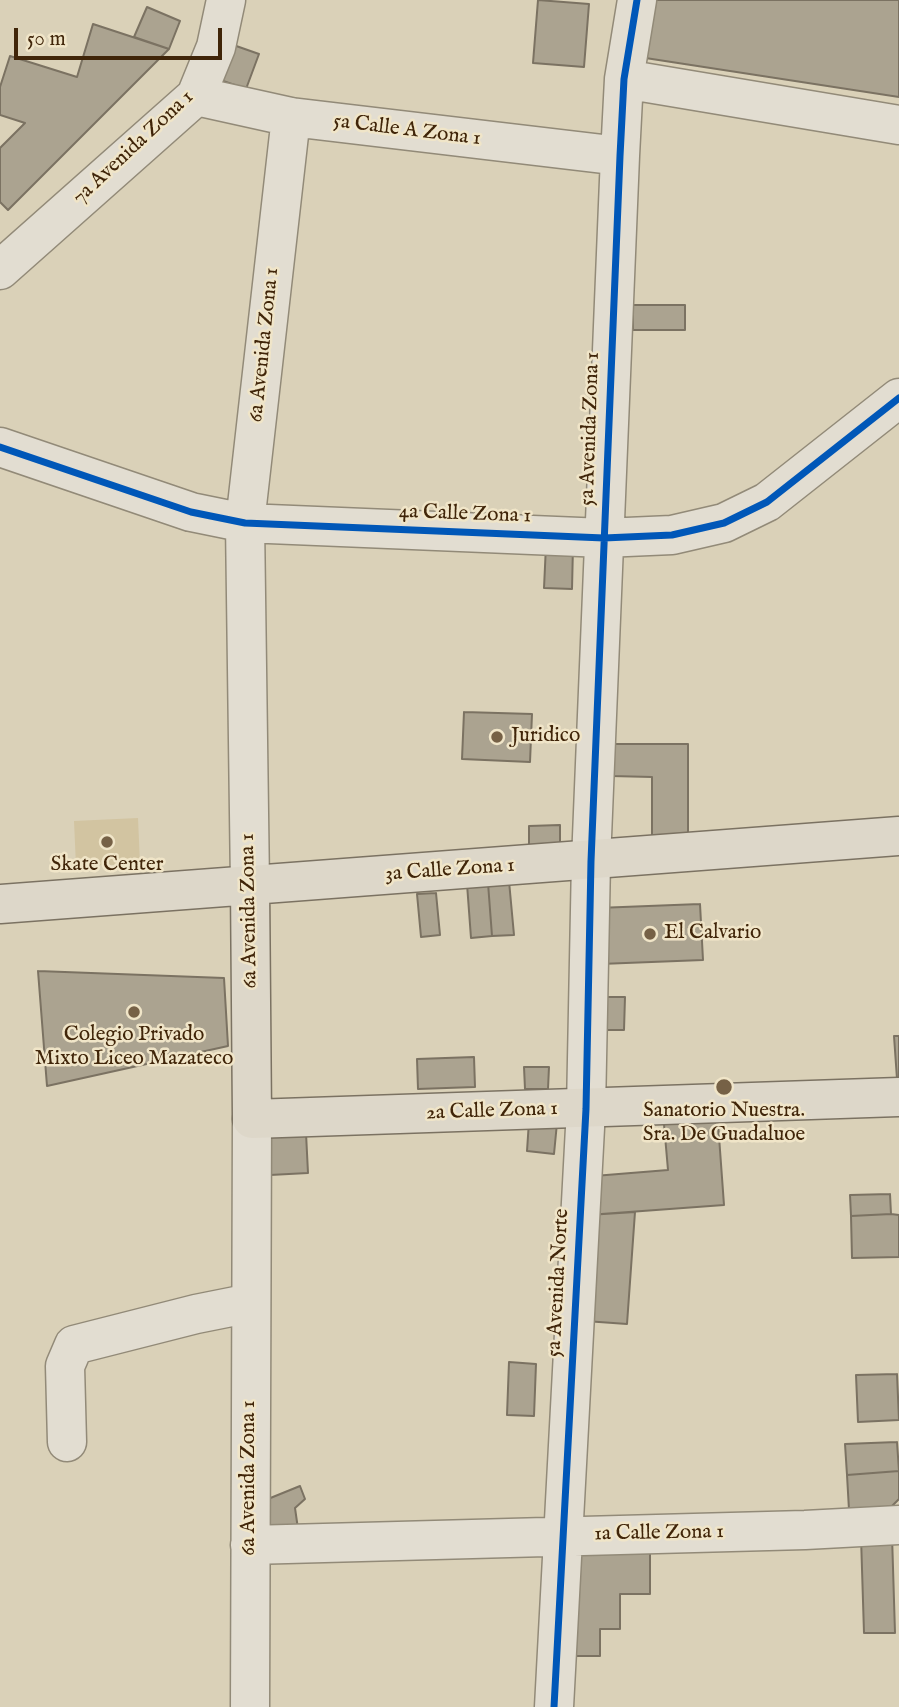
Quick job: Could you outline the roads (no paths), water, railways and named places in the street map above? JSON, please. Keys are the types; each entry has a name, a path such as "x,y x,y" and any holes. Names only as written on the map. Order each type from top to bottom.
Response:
{"main road":[{"name":"3a Calle Zona 1","path":"0,904 899,836"},
{"name":"6a Avenida Zona 1","path":"250,885 253,1119"},
{"name":"2a Calle Zona 1","path":"253,1119 899,1097"}],"street":[{"name":"7a Avenida Zona 1","path":"0,270 196,96 216,47 226,0"},
{"name":"5a Avenida Zona 1","path":"591,861 624,79 637,0"},
{"path":"624,79 899,125"},
{"name":"5a Calle A Zona 1","path":"196,96 290,117 620,156"},
{"name":"6a Avenida Zona 1","path":"250,885 244,523 290,117"},
{"name":"4a Calle Zona 1","path":"0,447 191,512 244,523 604,538 672,535 724,523 767,502 899,398"},
{"name":"5a Avenida Norte","path":"554,1707 586,1109 591,861"},
{"name":"6a Avenida Zona 1","path":"250,1707 253,1119"},
{"path":"67,1442 65,1366 74,1345 251,1303"},
{"name":"1a Calle Zona 1","path":"250,1545 805,1531 899,1525"}],"place":[{"name":"Juridico","path":"497,737"},
{"name":"Skate Center","path":"107,842"},
{"name":"El Calvario","path":"650,934"},
{"name":"Colegio Privado Mixto Liceo Mazateco","path":"134,1012"},
{"name":"Sanatorio Nuestra. Sra. De Guadaluoe","path":"724,1087"}]}
